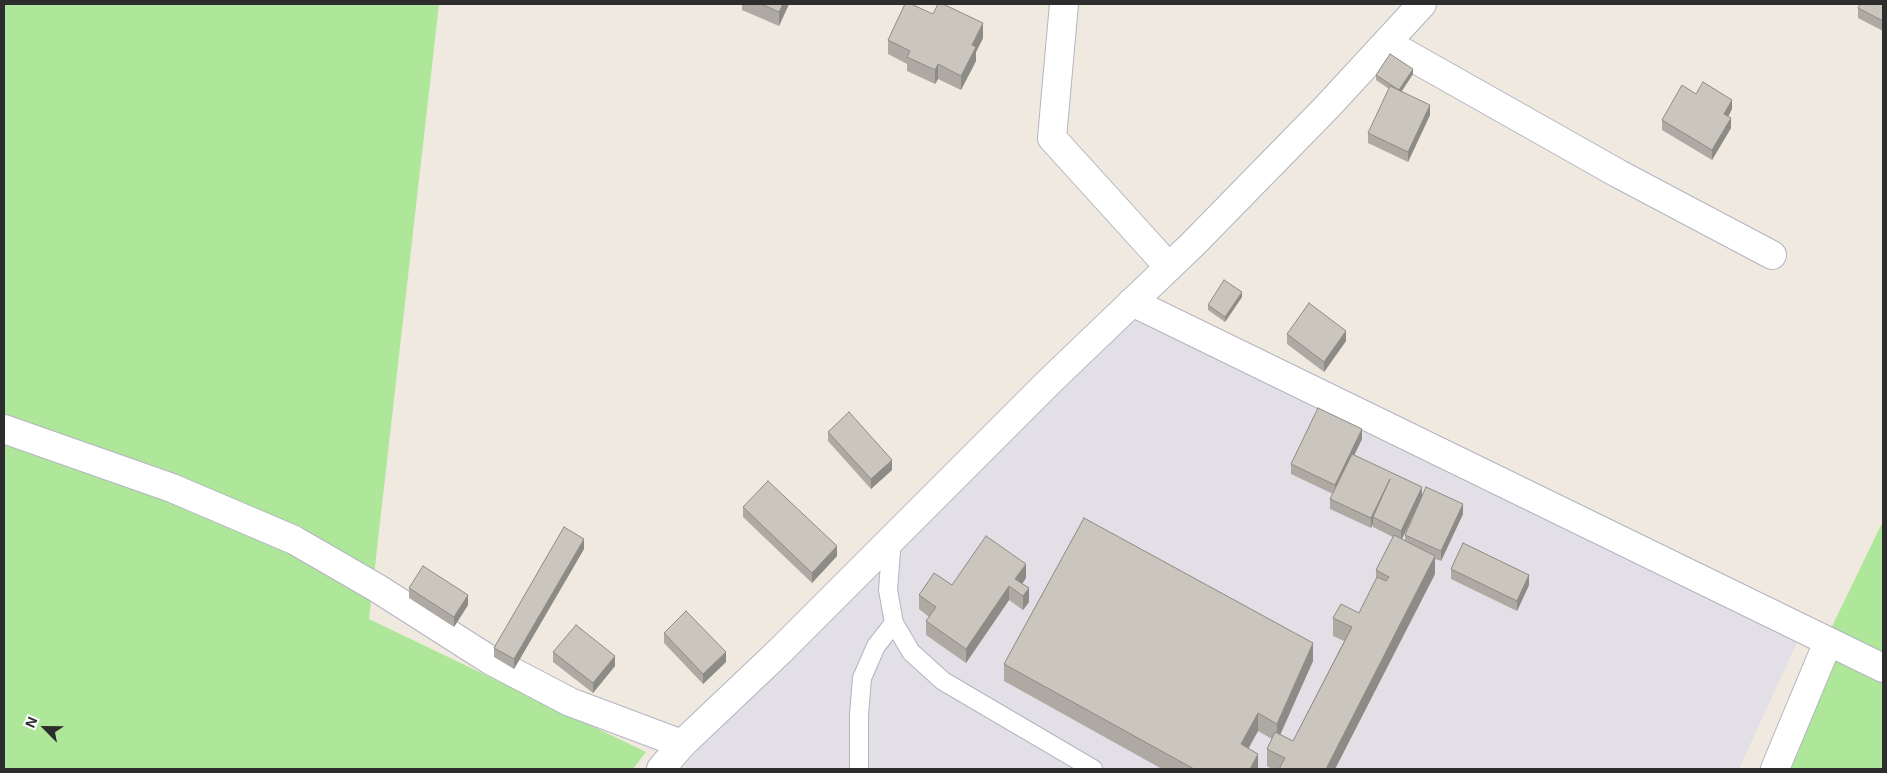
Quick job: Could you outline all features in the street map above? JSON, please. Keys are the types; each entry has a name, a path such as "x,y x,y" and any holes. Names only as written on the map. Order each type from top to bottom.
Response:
{"street":[{"path":"1064,4 1052,138 1169,267"},
{"path":"661,769 682,744 892,539 1051,380 1169,267 1422,4"},
{"path":"1387,42 1619,174 1772,254"},
{"path":"1132,302 1883,668"},
{"path":"4,429 172,488 294,540 377,588 490,660 570,702 682,744"},
{"path":"1774,769 1828,642"}],"lane":[{"path":"892,539 888,590 894,622 911,652 942,681 1093,769"},
{"path":"859,769 859,715 862,678 876,646 894,622"}],"shaded area":[{"path":"1135,315 1798,640 1739,769 683,769 695,753"}],"green space":[{"path":"4,4 439,4 369,619 646,752 633,769 4,769"},
{"path":"1883,521 1883,769 1763,769"}],"building":[{"path":"761,4 783,4 779,12"},
{"path":"905,4 911,4 933,14 938,4 943,4 983,23 972,45 976,47 961,76 938,64 935,70 907,57 910,51 888,40"},
{"path":"1860,4 1883,4 1883,21 1858,8"},
{"path":"1390,54 1413,69 1399,90 1376,75"},
{"path":"1703,82 1732,100 1724,114 1731,118 1712,150 1662,120 1682,85 1696,94"},
{"path":"1390,86 1430,105 1408,152 1368,133"},
{"path":"1224,280 1242,292 1225,317 1208,305"},
{"path":"1309,303 1346,331 1324,362 1287,334"},
{"path":"1318,408 1362,429 1335,485 1291,464"},
{"path":"849,412 892,460 871,479 828,432"},
{"path":"1352,454 1422,487 1401,531 1373,517 1390,479 1371,518 1330,499"},
{"path":"768,481 837,546 812,573 743,507"},
{"path":"1426,487 1463,504 1441,551 1405,535"},
{"path":"1084,518 1313,643 1277,724 1258,713 1241,744 1258,754 1250,769 1194,769 1004,664"},
{"path":"564,527 584,539 514,659 494,648"},
{"path":"1394,535 1435,556 1326,769 1279,769 1285,758 1267,749 1275,732 1293,741 1352,627 1333,618 1341,604 1359,613 1377,577 1386,581 1389,577 1376,570"},
{"path":"986,536 1026,564 1015,579 1029,588 1023,596 1009,586 966,649 926,621 936,607 919,595 934,573 952,585"},
{"path":"1463,543 1529,575 1517,601 1451,569"},
{"path":"423,566 468,595 454,617 409,588"},
{"path":"686,611 726,652 703,674 664,633"},
{"path":"576,625 615,656 593,683 553,652"}]}
